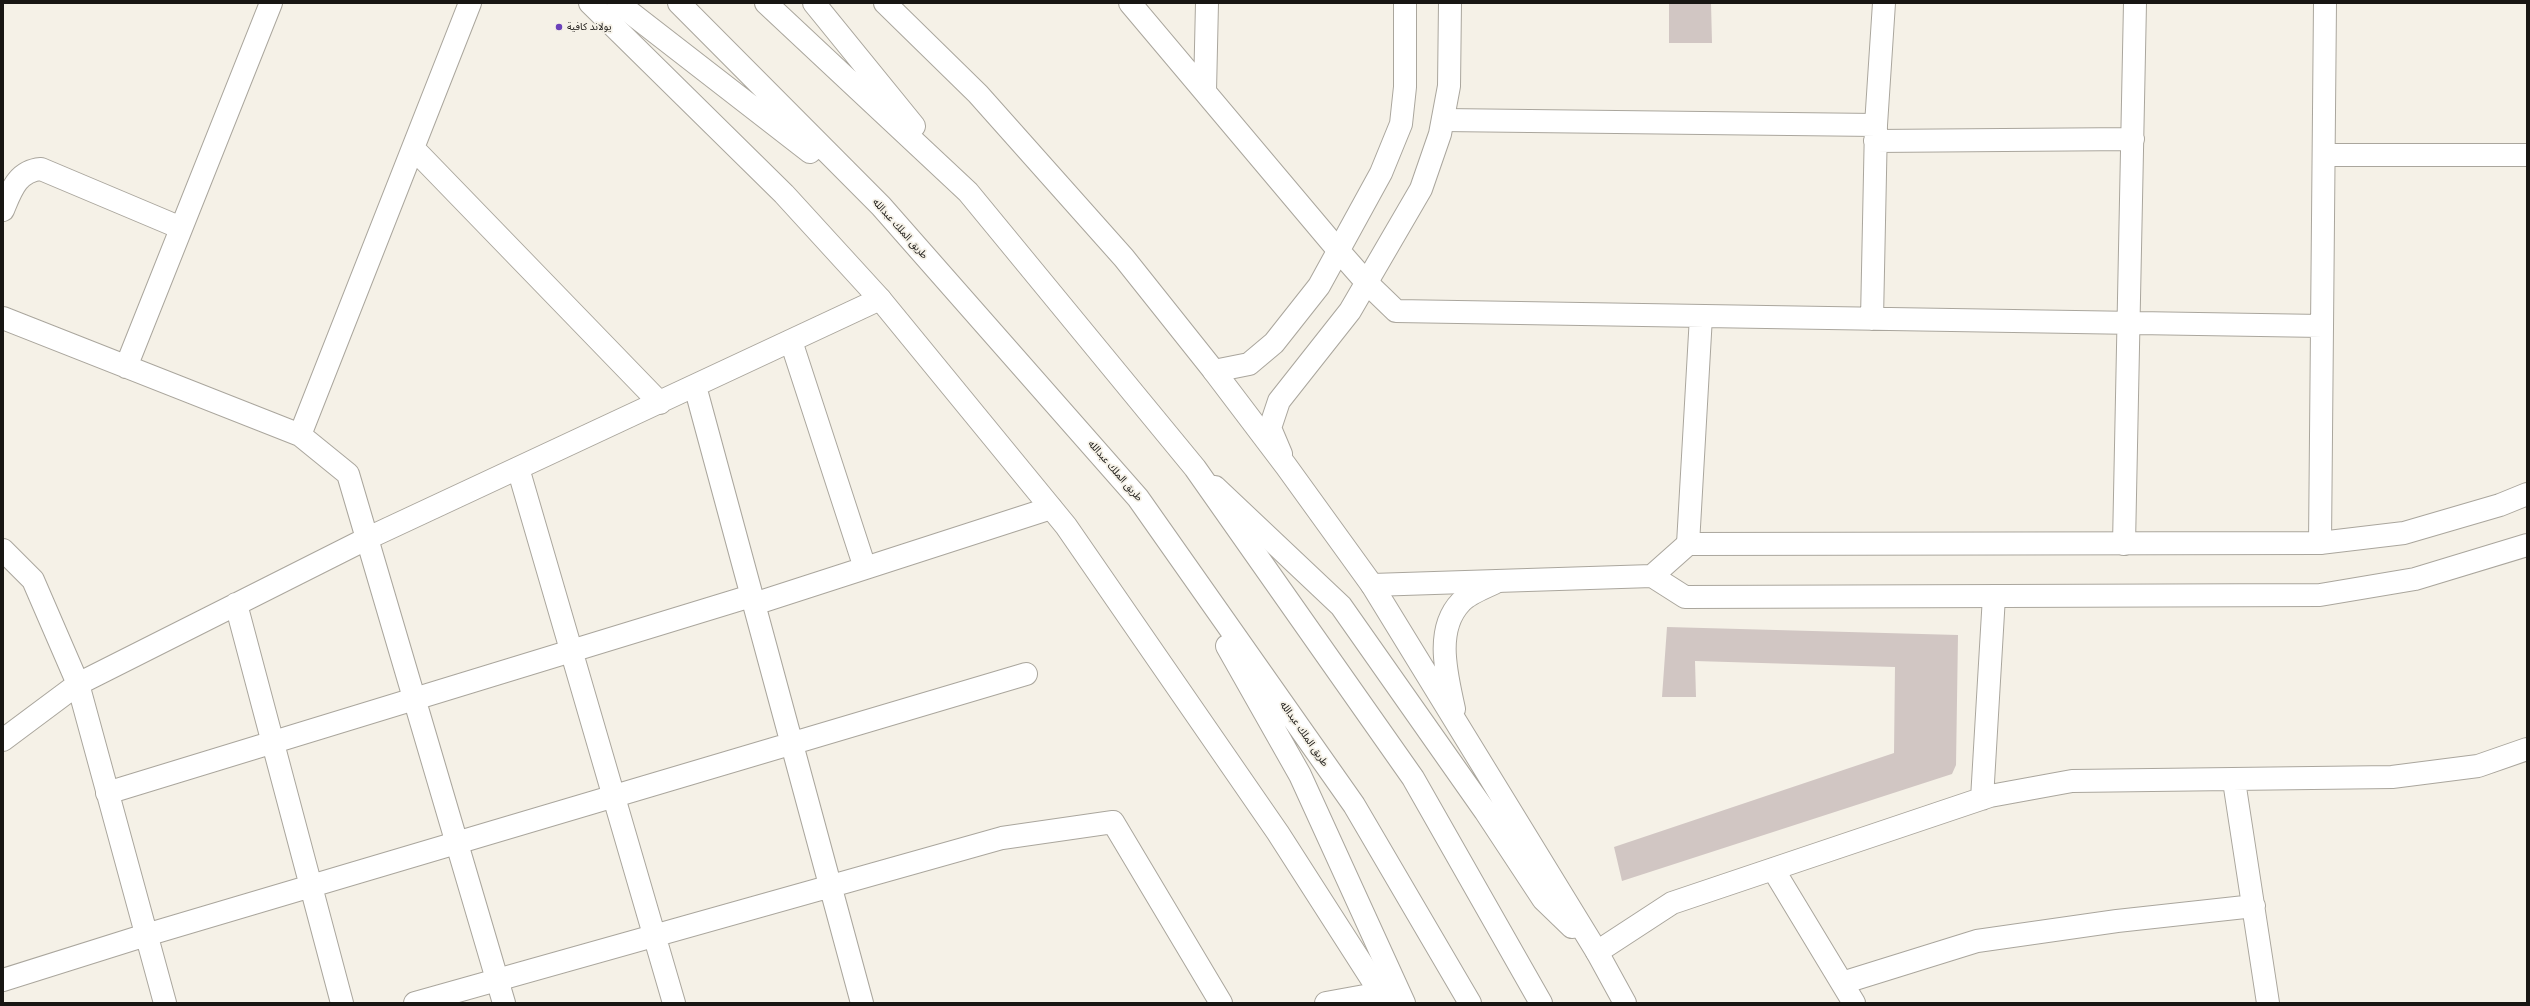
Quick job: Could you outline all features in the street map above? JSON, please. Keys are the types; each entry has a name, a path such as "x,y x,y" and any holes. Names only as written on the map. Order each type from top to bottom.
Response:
{"main road":[{"path":"300,435 470,3"},
{"path":"590,3 784,194 880,299 1066,526 1278,832 1384,998 1326,1003"},
{"path":"618,3 881,206"},
{"name":"طريق الملك عبدالله","path":"679,3 881,206 1138,498 1354,805 1470,1003"},
{"path":"766,3 968,192"},
{"path":"814,3 1195,468 1413,778 1541,1003"},
{"path":"885,3 983,100 1124,258 1214,371 1286,466 1372,585 1597,952 1625,1003"},
{"path":"1130,3 1338,250 1367,283 1396,311 2322,326"},
{"path":"1205,91 1207,3"},
{"path":"1214,371 1249,364 1274,343 1319,286 1381,173 1401,124 1405,87 1406,3"},
{"path":"1286,466 1270,428 1279,401 1350,312 1421,189 1443,120 1449,86 1450,3"},
{"path":"1872,319 1876,133 1884,3"},
{"path":"2124,544 2135,3"},
{"path":"2320,543 2325,3"},
{"path":"126,367 181,228 264,5"},
{"path":"1443,120 2133,139"},
{"path":"413,148 660,403"},
{"path":"2324,155 2527,155"},
{"path":"3,210 12,189 22,174 31,170 40,169 181,228"},
{"path":"3,740 78,684 236,604 366,539 880,299"},
{"path":"1688,544 1701,316"},
{"path":"3,318 300,435 348,474 504,1003"},
{"path":"791,341 865,568"},
{"path":"695,386 862,1003"},
{"path":"518,468 674,1003"},
{"path":"1195,468 1341,606 1485,811 1543,899 1597,952"},
{"path":"1652,576 1688,544 2320,543 2404,533 2500,505 2527,494"},
{"path":"1138,498 1229,648 1300,774 1404,1003"},
{"path":"108,793 572,651 865,568 1051,508"},
{"path":"1372,585 1652,576 1685,597 2320,595 2415,580 2527,545"},
{"path":"3,550 33,580 78,684 165,1003"},
{"path":"1457,724 1445,667 1448,623 1461,602 1498,581"},
{"path":"1982,799 1994,596"},
{"path":"236,604 342,1003"},
{"path":"3,980 146,935 1026,674"},
{"path":"1597,952 1672,903 1982,799 2072,781 2234,781 2392,777 2478,766 2527,749"},
{"path":"2234,781 2268,1003"},
{"path":"415,1003 1002,838 1113,822 1221,1003"},
{"path":"1773,869 1854,1003"},
{"path":"1842,983 1977,941 2117,921 2254,906"}],"building":[{"path":"1669,3 1711,3 1712,43 1669,43"},
{"path":"1667,627 1958,635 1956,765 1952,774 1622,881 1614,847 1894,753 1895,667 1695,661 1696,697 1662,697"}],"place":[{"name":"يولاند كافية","path":"559,27"}]}
